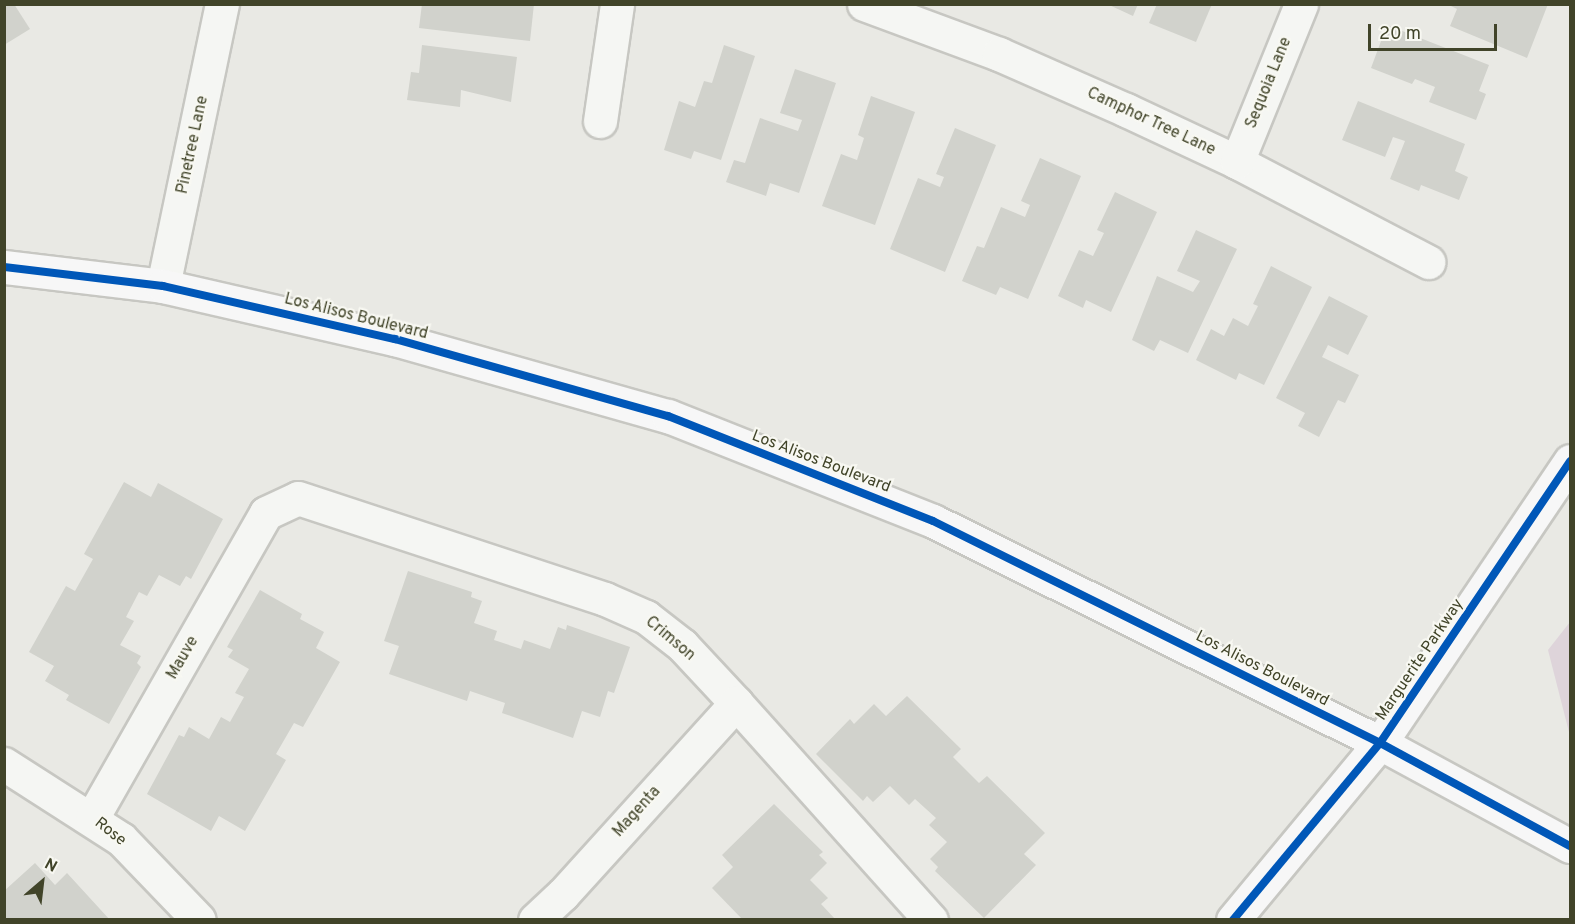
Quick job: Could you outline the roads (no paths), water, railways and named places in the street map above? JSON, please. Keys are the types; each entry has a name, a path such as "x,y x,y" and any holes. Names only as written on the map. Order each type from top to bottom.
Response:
{"main road":[{"name":"Los Alisos Boulevard","path":"4,267 164,286 395,339 668,416 933,520 1380,743 1570,846"},
{"name":"Marguerite Parkway","path":"1233,920 1380,743 1570,462"}],"street":[{"name":"Pinetree Lane","path":"164,286 222,4"},
{"path":"600,121 617,4"},
{"name":"Camphor Tree Lane","path":"864,4 999,54 1237,162 1428,262"},
{"name":"Sequoia Lane","path":"1237,162 1301,4"},
{"name":"Crimson","path":"279,504 298,498 605,599 646,616 682,645 931,920"},
{"name":"Mauve","path":"92,818 266,513 279,504"},
{"name":"Magenta","path":"535,920 563,894 736,703"},
{"name":"Rose","path":"4,764 92,818 121,839 188,915"}]}
